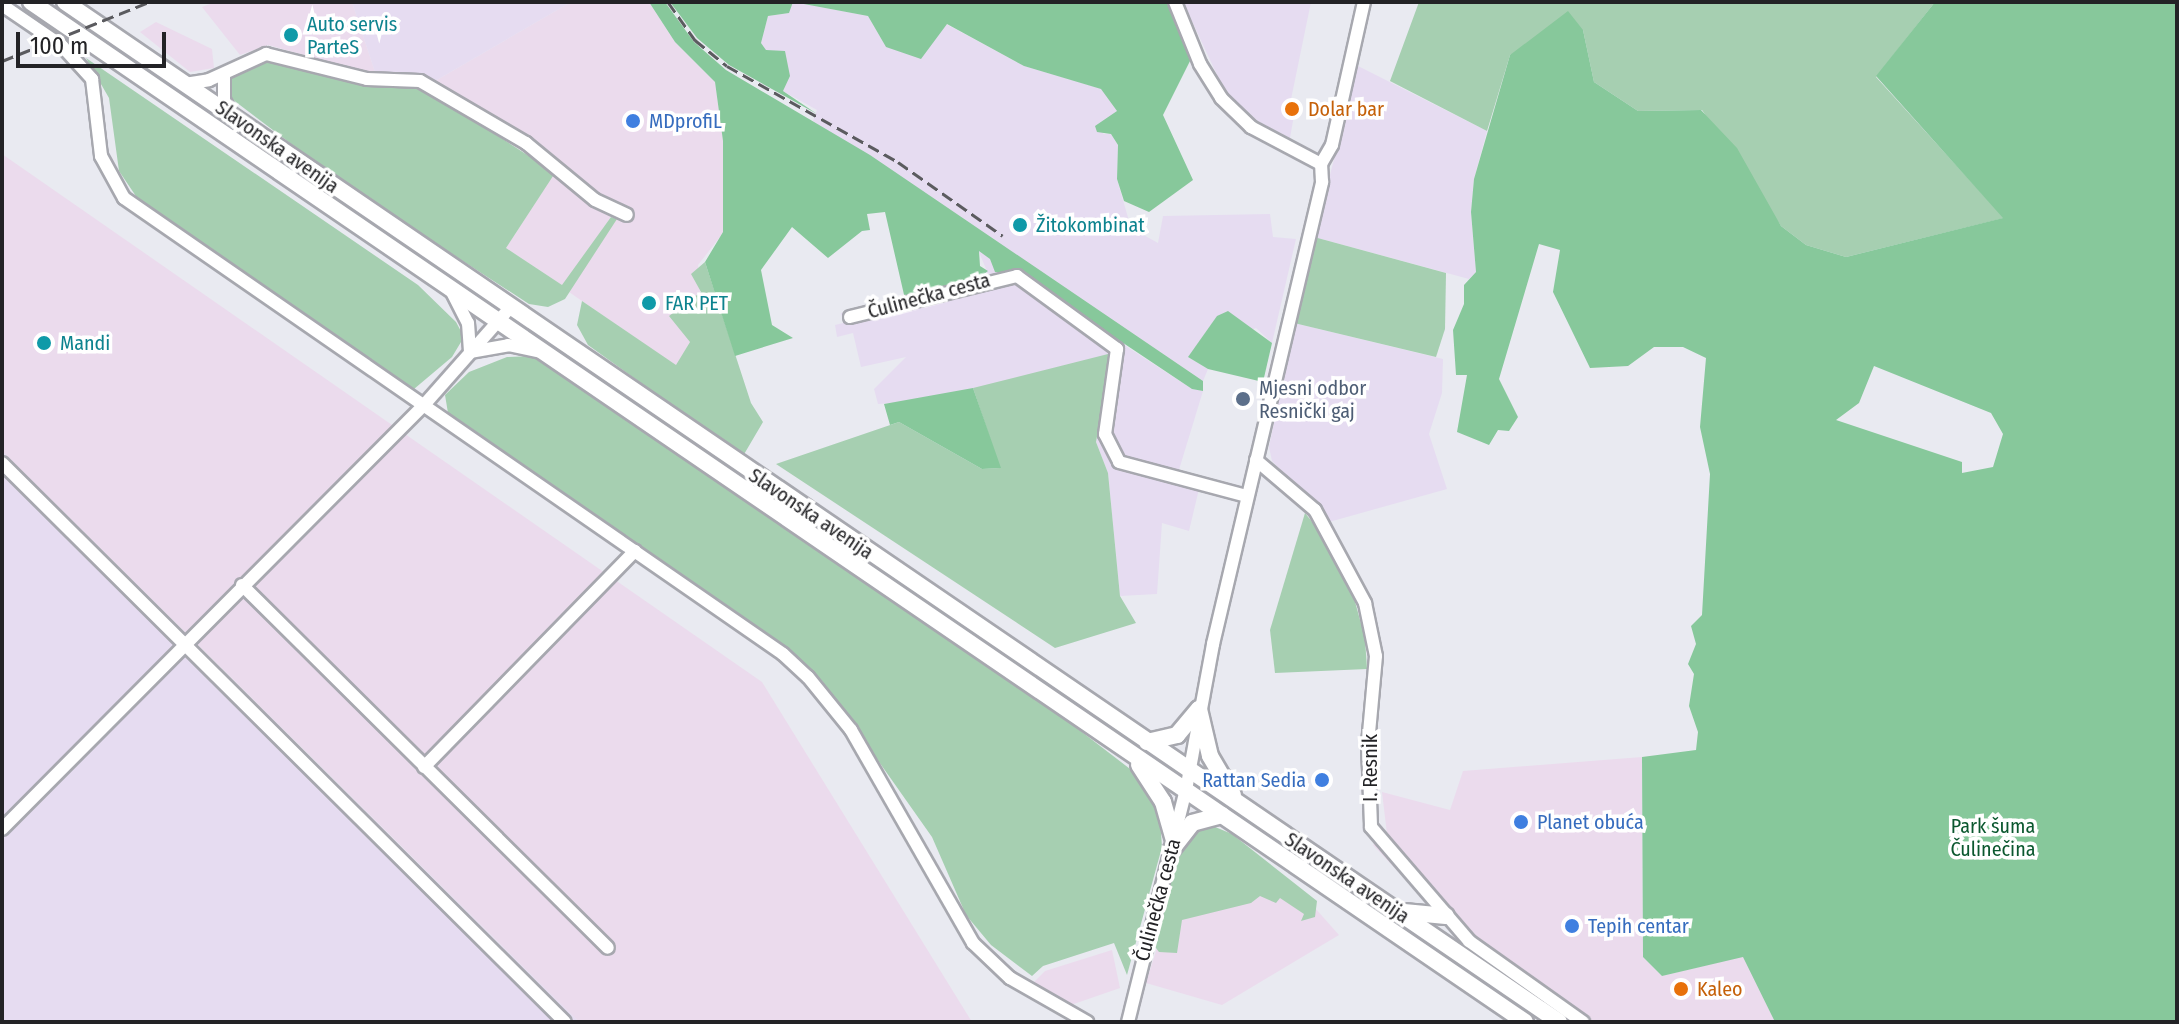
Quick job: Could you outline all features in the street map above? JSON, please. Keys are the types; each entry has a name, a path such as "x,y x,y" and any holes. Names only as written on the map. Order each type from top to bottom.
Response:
{"main road":[{"name":"Slavonska avenija","path":"31,2 451,291 503,315 542,352 1521,1022"},
{"name":"Slavonska avenija","path":"65,2 234,118 503,315 1147,742 1559,1022"},
{"path":"1147,742 1177,735 1199,709"},
{"path":"1199,709 1210,756 1223,785 1247,811"},
{"path":"1128,751 1160,795 1173,845"},
{"path":"1173,845 1192,823 1222,815"},
{"path":"1396,910 1446,916"}],"street":[{"path":"1175,2 1200,64 1221,98 1251,127 1321,164"},
{"name":"Čulinečka cesta","path":"1128,1022 1186,790 1199,709 1322,182 1321,164 1332,145 1364,2"},
{"path":"2,5 62,46 92,79 101,156 124,198 635,551 808,677 874,768 960,924 991,963 1034,994 1087,1022"},
{"path":"185,84 224,74 252,57 279,53 367,79 429,84 526,143 610,209 627,215"},
{"path":"224,74 224,100 234,118"},
{"name":"Čulinečka cesta","path":"850,317 1017,276 1117,349 1105,434 1119,462 1247,496"},
{"name":"Slavonska avenija","path":"451,291 468,323 470,352 508,345 542,352"},
{"path":"2,829 424,405 503,315"},
{"name":"I. Resnik","path":"1256,460 1315,510 1352,571 1376,656 1368,744 1371,827 1446,916 1481,951 1583,1022"},
{"path":"2,463 565,1022"},
{"path":"424,767 635,551"},
{"path":"242,585 608,948"}],"shaded area":[{"path":"215,2 352,2 376,75 268,45 240,55 202,7"},
{"path":"352,2 571,2 435,81 376,75"},
{"path":"571,2 649,2 675,42 715,82 723,141 723,233 698,265 701,291 683,309 690,342 676,366 569,292 616,219 611,217 563,286 506,248 561,163 435,81"},
{"path":"793,2 868,16 886,47 946,24 1024,66 1102,89 1117,111 1103,134 1111,134 1118,145 1117,179 1131,228 1158,243 1163,216 1270,214 1273,237 1296,239 1272,343 1256,328 1188,357 1208,369 1203,381 813,121 817,110 783,91 761,43 768,16 789,13"},
{"path":"1183,2 1311,2 1288,114 1294,115 1290,138 1259,122 1225,92"},
{"path":"156,22 212,49 214,68 190,72 140,32"},
{"path":"1358,66 1487,131 1474,179 1471,212 1476,272 1469,279 1314,237"},
{"path":"2,154 762,682 972,1022 579,1022 2,451"},
{"path":"978,250 1192,389 1203,391 1178,473 1199,489 1189,531 1162,523 1157,594 1120,596 1108,473 1096,442 1113,359 921,401 878,404 874,389 906,357 861,367 853,333 837,337 835,325 843,323 841,313 905,299 987,271"},
{"path":"1294,323 1443,359 1442,393 1429,434 1447,489 1329,522 1272,461 1269,447"},
{"path":"2,451 203,651 579,1022 2,1022"},
{"path":"1642,757 1643,957 1662,976 1744,956 1775,1022 1576,1022 1473,951 1373,845 1387,834 1382,792 1450,810 1463,771"},
{"path":"1189,845 1315,908 1339,935 1222,1005 1146,983"},
{"path":"1112,950 1120,988 1068,1006 1033,983 1045,971"}],"green space":[{"path":"649,2 665,2 694,42 726,70 870,155 1203,381 1203,391 1192,389 1020,274 995,272 990,259 979,251 980,266 988,271 981,276 905,299 885,212 867,214 870,230 862,231 828,258 792,227 761,270 772,325 793,338 735,356 705,262 723,232 723,141 715,82 675,42"},
{"path":"670,2 793,2 789,13 768,16 761,43 766,50 785,51 790,76 783,91 817,114 729,65 697,38"},
{"path":"793,2 1168,2 1191,59 1163,115 1193,180 1149,212 1124,201 1117,179 1118,145 1111,134 1097,132 1095,126 1117,111 1101,89 1024,66 947,24 921,59 886,47 868,16"},
{"path":"1419,2 1935,2 1876,77 2004,218 1846,257 1806,245 1781,226 1702,110 1638,111 1594,82 1583,30 1510,55 1487,131 1390,81"},
{"name":"Park šuma Čulinečina","path":"1935,2 2177,2 2177,1022 1775,1022 1743,957 1662,976 1643,957 1642,757 1696,750 1698,732 1689,706 1694,674 1688,664 1696,644 1691,626 1702,615 1710,474 1700,427 1706,358 1683,347 1654,347 1628,366 1590,368 1553,292 1560,250 1539,244 1499,379 1518,417 1509,431 1498,430 1489,445 1457,432 1467,375 1456,375 1453,330 1464,304 1464,285 1476,272 1471,212 1474,179 1510,55 1568,11 1583,30 1594,82 1638,111 1701,110 1737,148 1781,226 1806,245 1846,257 2003,218 1876,76","holes":["1874,366 1991,413 2003,434 1993,467 1962,473 1962,462 1836,420 1859,403"]},
{"path":"86,58 418,285 456,322 464,337 452,357 414,389 148,214 119,171 109,98"},
{"path":"278,60 363,85 424,88 555,173 506,248 562,285 611,217 617,219 565,299 548,307 529,304 343,183 232,99 230,76 263,61"},
{"path":"1314,237 1446,273 1445,329 1436,357 1294,323"},
{"path":"705,262 751,403 763,422 743,456 588,345 577,325 582,301 676,365 690,342 669,316 701,292 691,274"},
{"path":"1228,311 1272,343 1263,382 1208,369 1188,357 1217,316"},
{"path":"1112,353 1096,442 1108,473 1120,596 1136,623 1055,648 776,464 899,422 982,469 1000,468 973,388"},
{"path":"534,356 1039,699 1134,772 1159,805 1162,847 1127,975 1114,943 1043,966 1032,976 991,945 966,915 932,837 822,681 787,648 448,413 445,395 469,372 507,357"},
{"path":"973,388 1001,468 982,469 899,422 890,425 884,404"},
{"path":"1305,513 1321,533 1354,598 1365,638 1367,669 1275,673 1270,630"},
{"path":"1208,824 1232,834 1317,901 1315,917 1301,921 1304,914 1280,898 1276,903 1260,896 1251,903 1182,920 1177,953 1159,952 1153,944 1170,879 1187,839"}],"railway":[{"path":"2,61 149,2"},
{"path":"668,2 695,40 727,66 898,162 1003,236"}],"place":[{"name":"Auto servis ParteS","path":"291,35"},
{"name":"Dolar bar","path":"1292,109"},
{"name":"MDprofiL","path":"633,121"},
{"name":"Žitokombinat","path":"1020,225"},
{"name":"FAR PET","path":"649,303"},
{"name":"Mandi","path":"44,343"},
{"name":"Mjesni odbor Resnički gaj","path":"1243,399"},
{"name":"Rattan Sedia","path":"1322,780"},
{"name":"Planet obuća","path":"1521,822"},
{"name":"Tepih centar","path":"1572,926"},
{"name":"Kaleo","path":"1681,989"}]}
